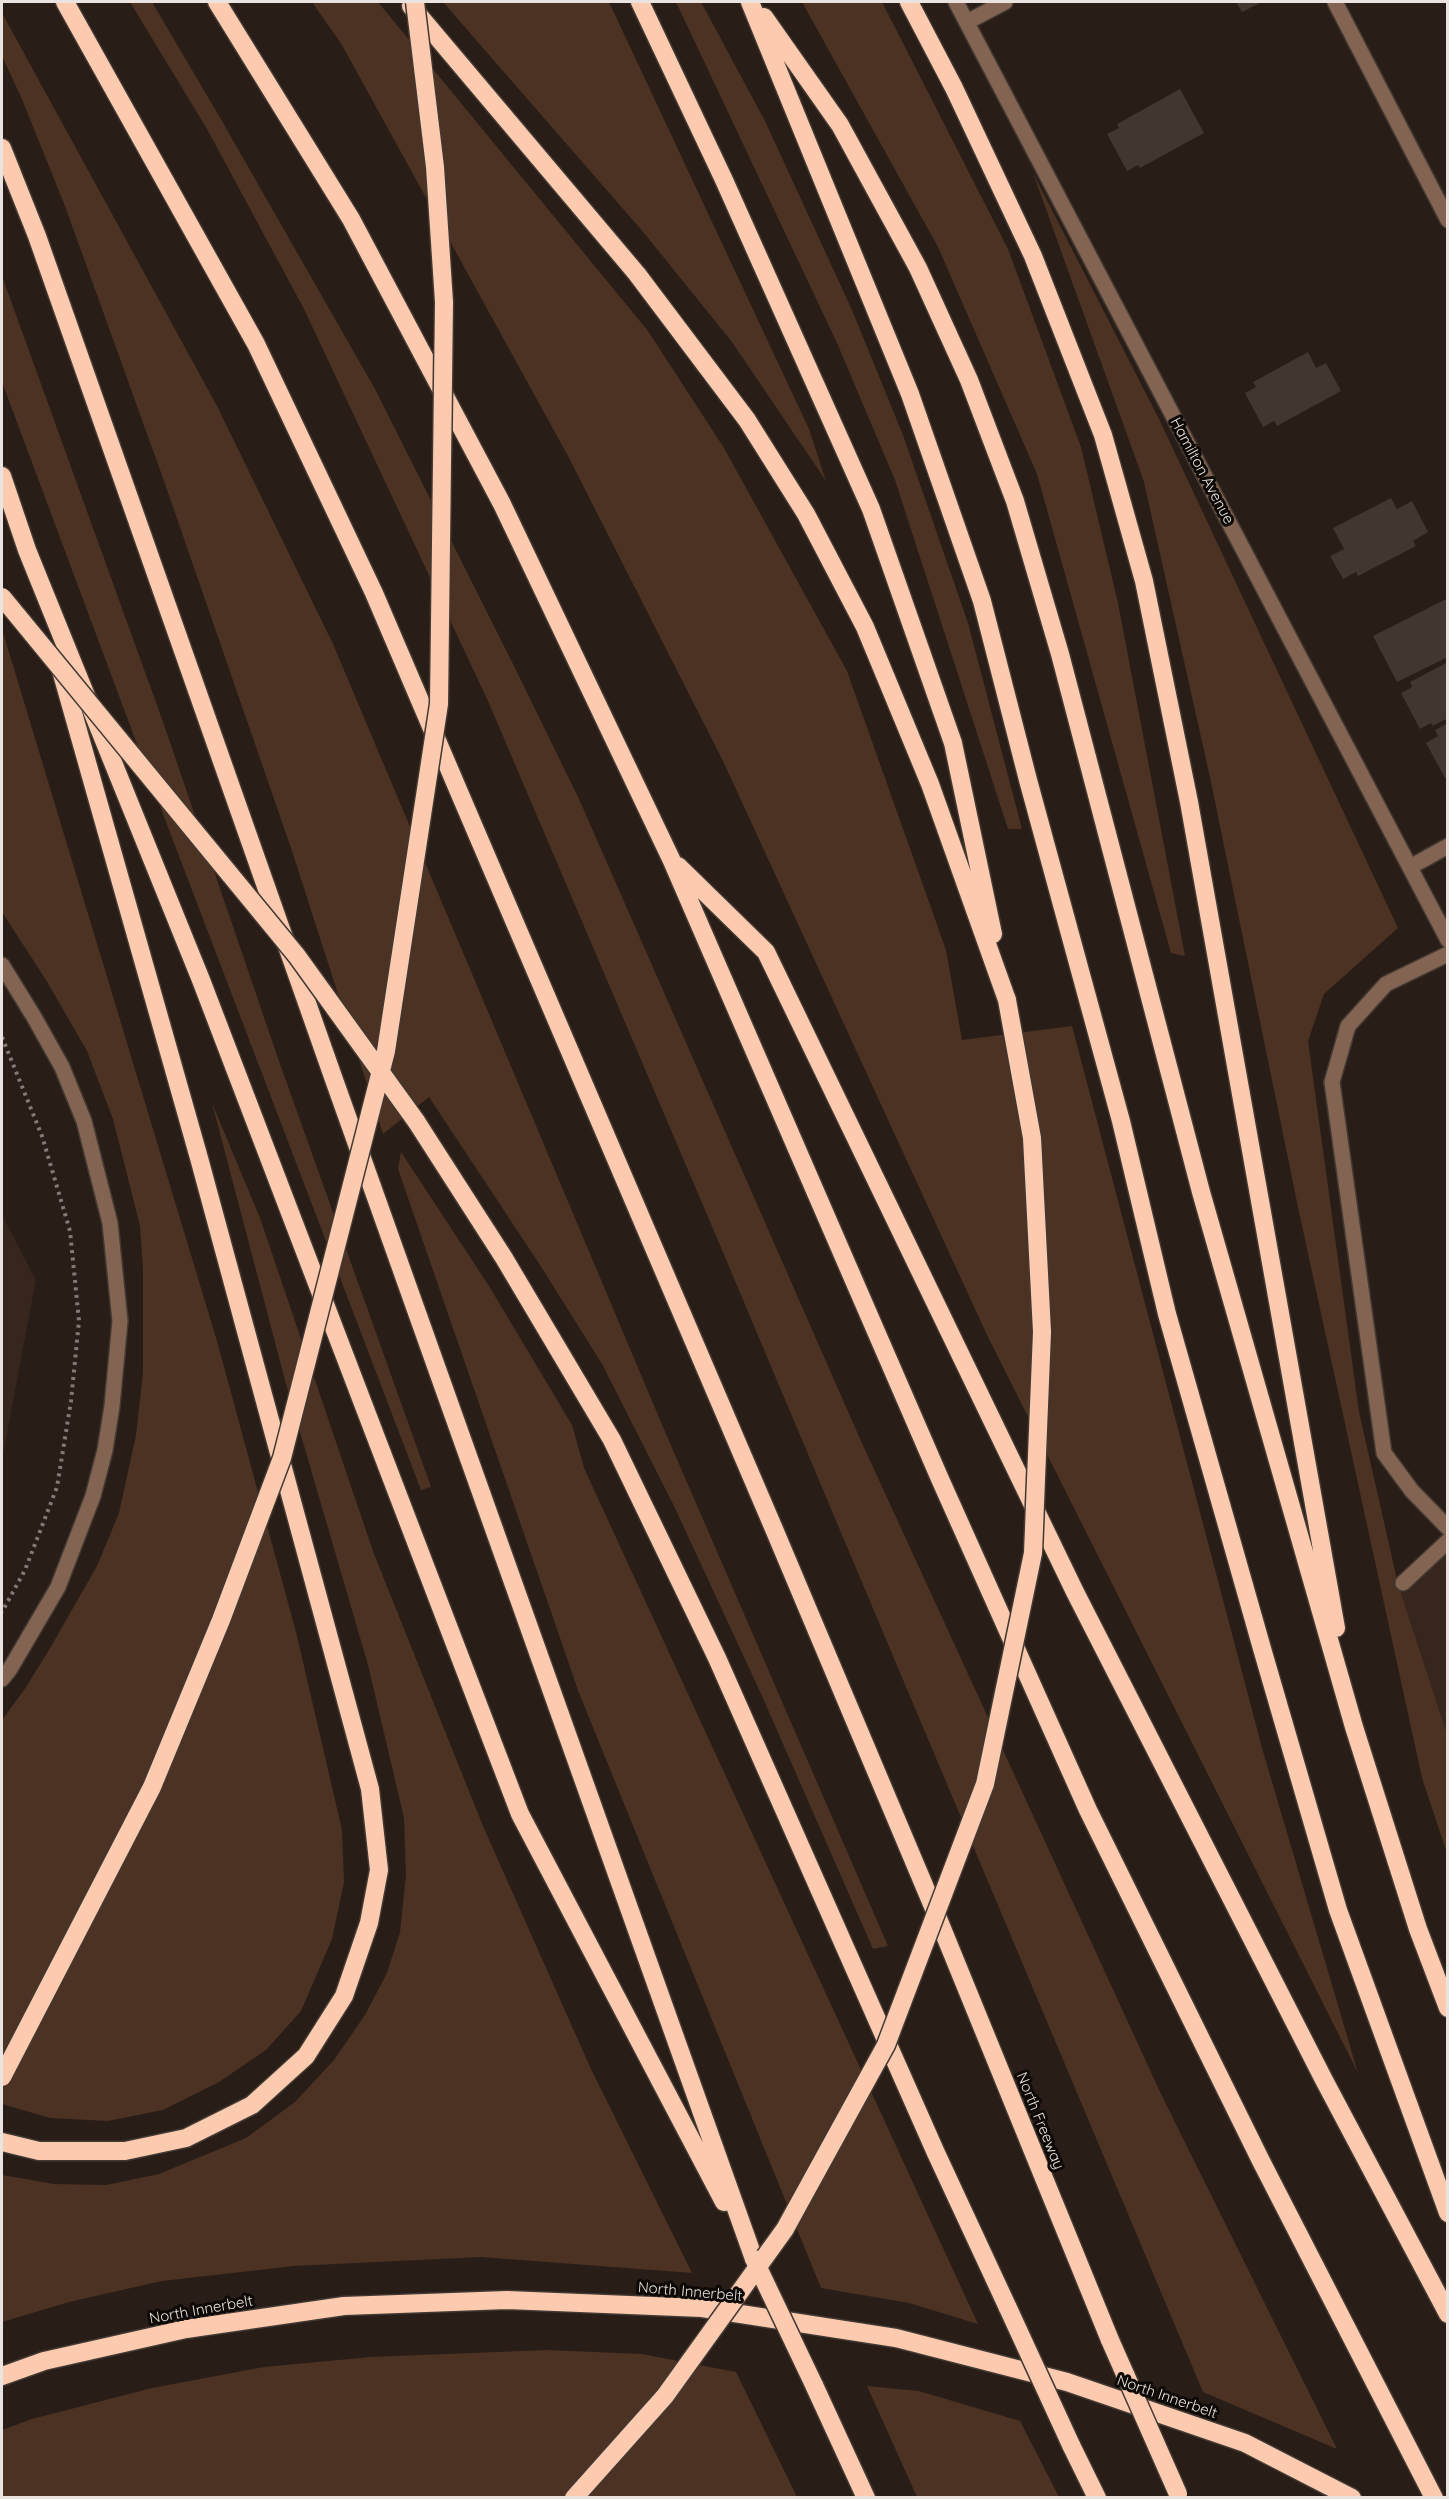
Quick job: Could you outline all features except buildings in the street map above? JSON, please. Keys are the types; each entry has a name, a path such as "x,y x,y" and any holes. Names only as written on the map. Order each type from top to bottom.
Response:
{"highway":[{"name":"North Freeway","path":"64,2 256,344 374,593 765,1507 937,1916 1110,2340 1178,2496"},
{"path":"218,2 351,219 502,504 672,861 940,1479 1088,1810 1261,2161 1434,2498"},
{"path":"407,2 637,274 747,420 806,514 866,627 930,784 1007,1000"},
{"path":"2,2077 152,1787 221,1620 282,1458 386,1051 439,704 444,302 435,167 415,2"},
{"path":"574,2498 665,2396 785,2229 886,2045 984,1784 1033,1552 1042,1332 1032,1138 1007,1000 953,743 871,509 724,180 640,2"},
{"path":"752,2 840,125 918,268 969,380 1015,501 1060,654 1205,1203 1353,1727 1418,1929 1448,2008"},
{"path":"752,2 910,394 982,600 1034,803 1121,1121 1167,1314 1266,1663 1338,1910 1448,2213"},
{"path":"909,2 954,88 1033,256 1103,435 1144,581 1189,802 1353,1727"},
{"path":"2,148 37,236 332,1074 754,2259"},
{"path":"2,476 27,550 196,1147 370,1789 379,1870 369,1923 344,1996 306,2056 252,2105 186,2138 125,2151 39,2151 2,2142"},
{"path":"27,550 201,980 520,1814 754,2259 866,2498"},
{"path":"2,597 297,956 416,1121 504,1258 612,1440 717,1658 936,2153 1097,2498"},
{"path":"672,861 766,952 1076,1592 1324,2080 1448,2314"},
{"name":"North Innerbelt","path":"2,2376 44,2361 186,2328 344,2306 507,2300 702,2308 897,2338 1067,2382 1245,2443 1352,2498"}],"street":[{"name":"Hamilton Avenue","path":"956,2 1448,940"},
{"path":"967,22 1005,2"},
{"path":"1335,2 1448,220"},
{"path":"1410,867 1448,846"},
{"path":"1448,954 1386,984 1348,1026 1332,1082 1384,1453 1412,1491 1448,1528"},
{"path":"2,965 62,1067 84,1121 110,1223 120,1321 112,1406 105,1450 93,1496 58,1587 2,1679"},
{"path":"1403,1583 1448,1541"}],"path":[{"path":"2,1037 42,1136 70,1231 79,1321 57,1487 25,1570 2,1612"}],"shaded area":[{"path":"130,2 152,2 222,121 375,389 515,668 579,799 861,1441 1161,2094 1337,2449 1203,2392 488,701 304,309 207,129"},
{"path":"312,2 378,2 648,331 724,448 847,671 946,950 962,1040 1072,1026 1262,1748 1358,2073 987,1335 723,761 568,456 342,45"},
{"path":"443,2 609,2 809,429 826,481 732,342 644,233"},
{"path":"676,2 701,2 765,121 852,310 903,435 968,623 1022,829 1008,829 895,480 837,343"},
{"path":"802,2 882,2 1008,249 1081,447 1118,603 1185,956 1171,953 1037,474 938,247"},
{"path":"2,13 217,406 333,644 663,1427 888,1946 873,1949 762,1696 674,1506 602,1364 540,1265 429,1097 383,1134 292,851 164,481 65,206 2,56"},
{"path":"1033,173 1159,419 1398,928 1324,994 1308,1041 1359,1412 1398,1584 1447,1734 1447,1853 1422,1778 1299,1212 1211,782 1144,482"},
{"path":"2,276 162,719 280,1064 431,1487 421,1490 166,822 2,382"},
{"path":"2,629 217,1341 297,1636 342,1830 344,1882 332,1939 301,2011 266,2050 219,2082 163,2110 108,2121 50,2118 2,2104 2,1720 49,1650 97,1566 119,1513 136,1435 143,1372 143,1269 140,1226 113,1119 87,1051 46,980 2,912"},
{"path":"212,1103 260,1218 374,1554 483,1826 591,2069 692,2273 481,2257 294,2266 162,2281 69,2302 2,2322 2,2175 54,2184 106,2185 159,2174 246,2138 295,2102 334,2060 365,2015 387,1973 400,1932 406,1875 404,1818 368,1665 286,1384"},
{"path":"401,1152 489,1286 572,1425 584,1468 978,2324 909,2303 821,2288 579,1693 398,1169"},
{"path":"2,1215 36,1280 2,1460"},
{"path":"1447,1540 1447,1734 1398,1584"},
{"path":"547,2350 642,2354 736,2372 797,2497 2,2498 2,2430 32,2419 152,2388 264,2367 371,2357"},
{"path":"867,2386 919,2391 1020,2421 1059,2497 917,2497"}]}
